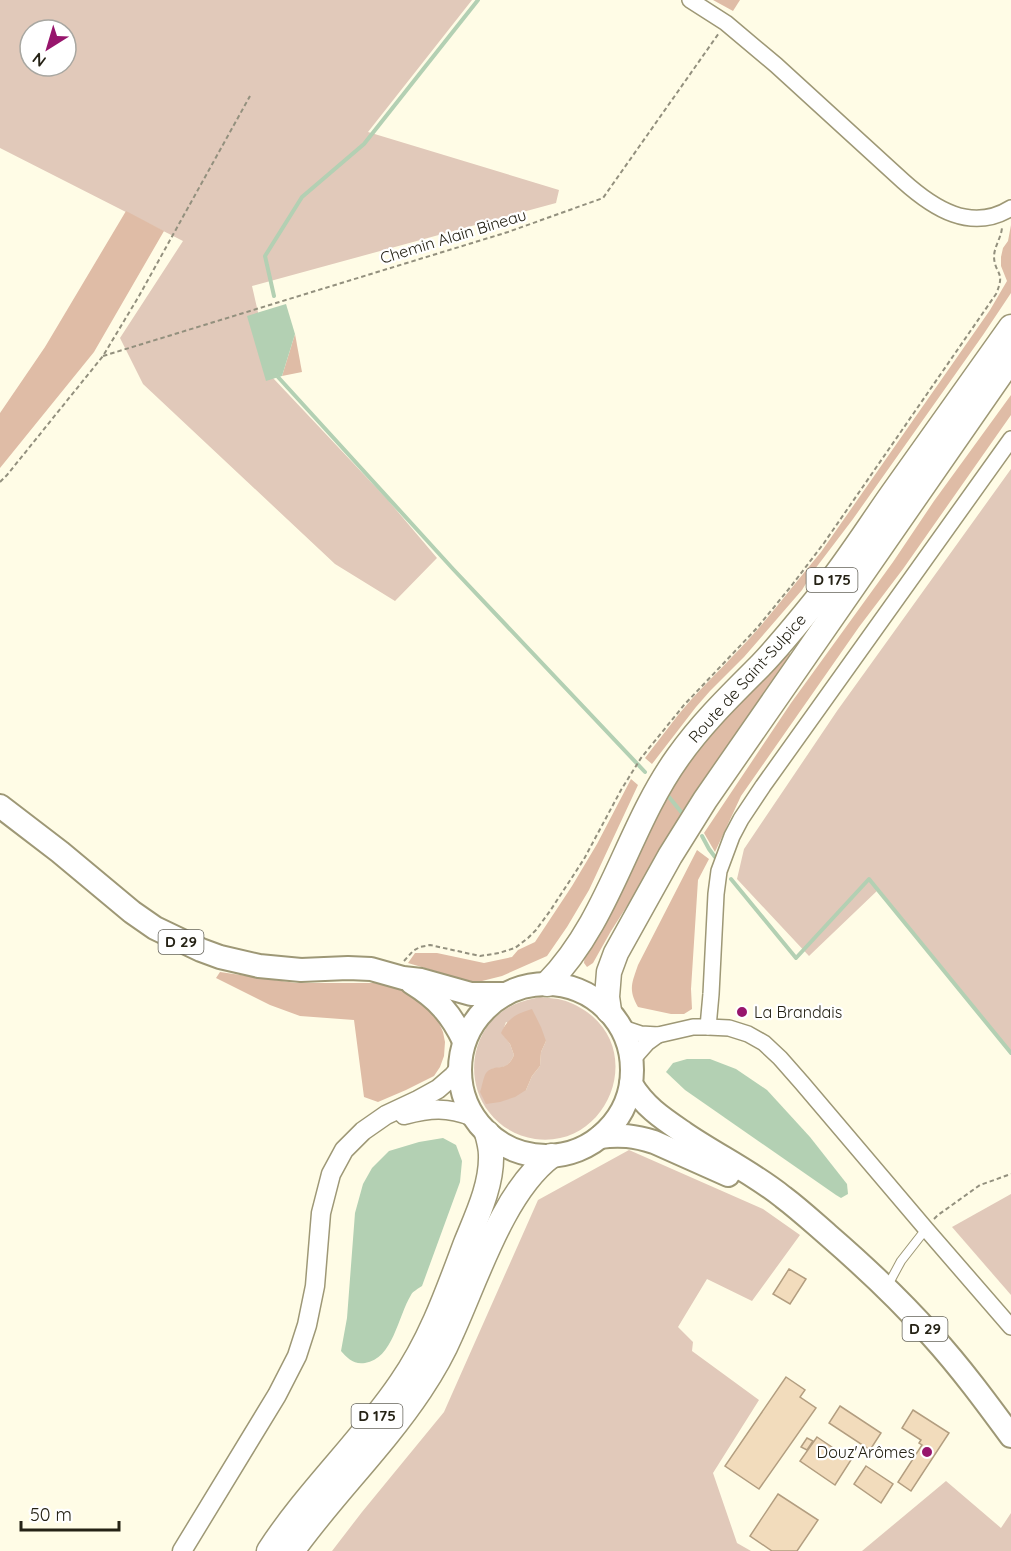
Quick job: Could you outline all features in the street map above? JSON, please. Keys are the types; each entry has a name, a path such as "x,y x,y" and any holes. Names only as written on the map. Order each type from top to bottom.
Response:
{"highway":[{"name":"Route de Saint-Sulpice","path":"547,984 572,953 599,910 640,822 677,758 705,722 761,664 823,591 1011,327"},
{"name":"D 175","path":"615,1019 607,997 609,972 643,903 670,856 741,747 1011,359"},
{"name":"D 175","path":"269,1551 299,1509 376,1418 403,1381 446,1299 485,1191 490,1166 491,1156 480,1125"},
{"name":"D 175","path":"292,1551 332,1499 390,1432 420,1390 451,1335 477,1273 507,1213 532,1173 551,1156"}],"main road":[{"name":"D 29","path":"0,806 132,912 155,928 201,950 259,966 301,970 360,968 421,980 471,994 505,994"},
{"name":"D 29","path":"399,976 427,992 444,1008 464,1041"},
{"path":"532,984 547,984 581,991 596,1000 615,1019 628,1043 632,1060 631,1084 627,1099 611,1126 600,1137 577,1150 551,1156 517,1151 501,1143 480,1125 463,1093 459,1068 464,1041 480,1014 505,994 518,988 532,984"},
{"name":"D 29","path":"631,1084 656,1114 781,1195 860,1262 933,1337 1011,1436"},
{"name":"D 29","path":"600,1137 628,1135 654,1142 751,1186 826,1234"}],"street":[{"path":"690,0 726,23 776,65 920,196 936,207 961,217 979,218 1004,211"},
{"path":"708,1027 719,871 725,852 741,819 1011,439"},
{"path":"615,1019 641,1034 658,1035 693,1027 729,1028 748,1034 764,1043 802,1083 1011,1327"},
{"path":"632,1060 646,1043 658,1035"},
{"path":"182,1551 278,1395 297,1356 307,1325 315,1286 321,1213 331,1174 344,1150 363,1131 386,1115 438,1089 459,1068"},
{"path":"363,1131 389,1118 442,1109 461,1112 480,1125"}],"lane":[{"path":"887,1288 901,1261 926,1229"}],"path":[{"name":"Chemin Alain Bineau","path":"103,356 508,232 603,198 726,23"},
{"path":"0,482 103,356 139,296 250,96"},
{"path":"399,976 405,959 420,947 429,945 480,956 515,948 528,938 550,911 584,859 641,758 684,705 757,628 792,585 824,543 996,294 1001,278 994,256 1004,211"},
{"path":"926,1229 938,1215 980,1185 1011,1174"}],"shaded area":[{"path":"0,0 472,0 368,132 559,190 556,203 252,286 273,378 387,499 437,558 395,601 335,564 143,384 120,338 183,241 0,148"},
{"path":"713,0 740,0 733,11"},
{"path":"126,211 164,231 94,352 0,468 0,413 45,347"},
{"path":"1011,225 1011,293 802,590 744,657 696,707 652,764 645,758 684,708 757,630 821,552 990,310 1007,281 1001,266 1001,257 1008,241"},
{"path":"286,304 295,334 282,376 266,381 247,316"},
{"path":"295,334 302,372 282,376"},
{"path":"1011,395 1011,415 741,796 715,852 704,833 791,703"},
{"path":"1011,469 1011,1051 879,889 809,956 737,879 744,849 837,711"},
{"path":"786,651 793,656 645,878 593,963 587,967 584,963 585,953 643,837 681,771 711,732"},
{"path":"631,779 638,785 589,890 547,956 502,976 478,982 408,963 415,953 437,953 484,963 512,957 518,950 535,942 597,844"},
{"path":"697,850 709,859 698,880 691,989 692,1009 684,1014 671,1014 638,1007 632,986 638,965"},
{"path":"220,972 296,983 375,983 395,987 411,994 435,1014 445,1042 440,1067 434,1076 378,1102 364,1097 354,1020 300,1016 270,1005 216,978"},
{"path":"540,997 562,1000 587,1012 605,1030 614,1051 615,1073 610,1095 598,1114 581,1129 560,1138 535,1139 509,1130 489,1112 476,1086 475,1057 485,1030 494,1018 506,1009","holes":["506,1022 546,1041 541,1052 540,1066 532,1076 526,1090 492,1069 506,1066 514,1055 502,1033"]},
{"path":"532,1009 546,1041 541,1052 540,1066 532,1076 526,1090 515,1097 486,1104 480,1092 486,1073 493,1068 508,1064 514,1055 510,1044 501,1033 513,1017"},
{"path":"687,1059 710,1059 736,1069 767,1090 810,1137 847,1184 848,1194 841,1198 836,1195 685,1090 666,1072 673,1063"},
{"path":"443,1138 456,1145 462,1161 460,1182 422,1286 411,1295 394,1335 382,1354 365,1363 354,1362 341,1351 347,1318 355,1213 363,1184 372,1168 389,1151"},
{"path":"629,1150 763,1209 800,1235 752,1301 707,1279 678,1327 693,1342 692,1351 759,1400 713,1473 737,1543 751,1551 332,1551 444,1412 538,1200"},
{"path":"1011,1194 1011,1295 952,1227"},
{"path":"946,1481 1001,1528 1011,1513 1011,1551 862,1551"}],"building":[{"path":"789,1269 806,1279 790,1304 773,1294"},
{"path":"786,1377 805,1390 800,1397 816,1408 759,1489 725,1466"},
{"path":"840,1406 881,1433 870,1450 829,1423"},
{"name":"Douz'Arômes","path":"913,1410 949,1433 911,1491 898,1482 922,1445 919,1443 921,1440 902,1428"},
{"path":"817,1437 851,1460 835,1485 800,1461"},
{"path":"807,1438 813,1441 807,1450 801,1447"},
{"path":"866,1466 893,1484 881,1503 854,1484"},
{"path":"778,1494 818,1520 797,1551 772,1551 750,1536"}],"waterway":[{"path":"274,296 265,256 302,197 364,144 478,0"},
{"path":"279,374 278,377 453,569 645,772"},
{"path":"669,797 682,813"},
{"path":"702,836 715,857"},
{"path":"731,879 796,958 869,879 1011,1053"}],"place":[{"name":"La Brandais","path":"742,1012"},
{"name":"Douz'Arômes","path":"927,1452"}]}
